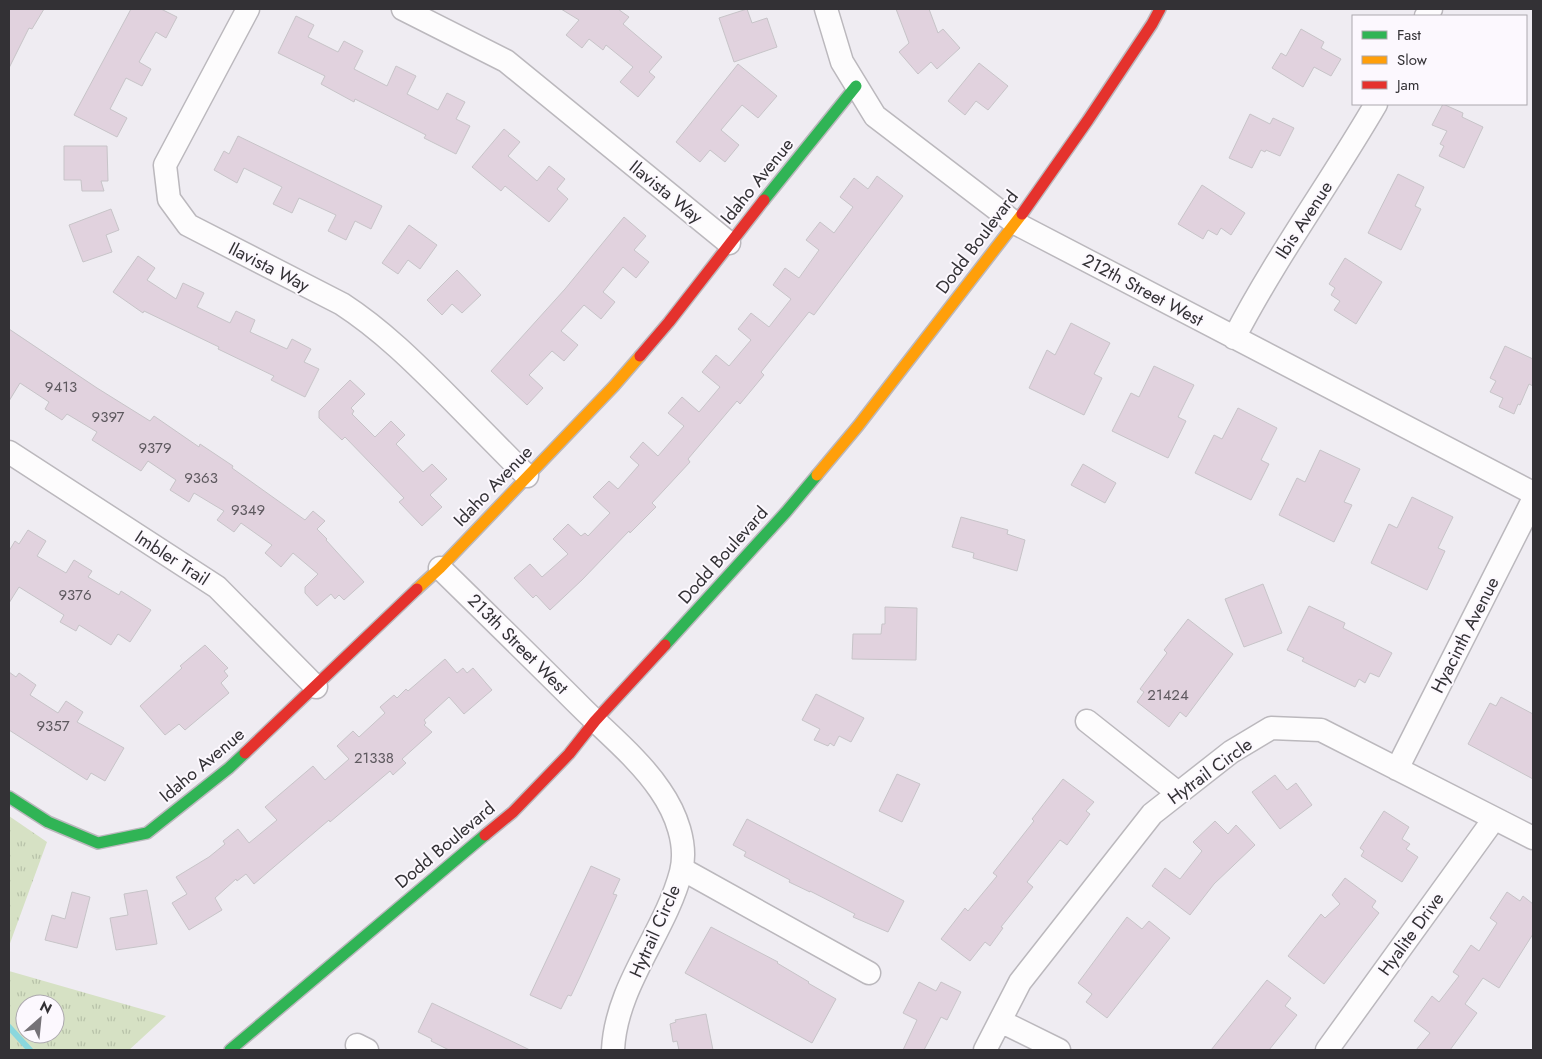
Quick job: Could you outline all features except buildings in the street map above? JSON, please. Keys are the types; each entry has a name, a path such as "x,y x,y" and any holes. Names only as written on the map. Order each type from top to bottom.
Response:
{"main road":[{"name":"Dodd Boulevard","path":"230,1050 512,812 569,754 595,721 786,512 858,426 1015,223 1088,120 1160,9"},
{"name":"Idaho Avenue","path":"9,797 48,822 98,843 147,833 230,768 440,568 620,378 669,322 729,243 856,86"}],"street":[{"name":"Ilavista Way","path":"248,9 165,165 169,199 188,225 342,304 390,338 527,476"},
{"name":"Ilavista Way","path":"404,9 506,61 729,243"},
{"name":"212th Street West","path":"826,9 842,62 875,116 1015,223 1533,493"},
{"name":"Ibis Avenue","path":"1234,338 1258,292 1375,105"},
{"name":"Imbler Trail","path":"9,452 217,587 316,687"},
{"name":"Hyacinth Avenue","path":"1397,769 1533,500"},
{"name":"213th Street West","path":"440,568 595,721"},
{"name":"Hytrail Circle","path":"595,721 628,752 660,789 676,819 684,854 676,892 624,999 614,1033 613,1050"},
{"path":"1088,721 1178,793"},
{"name":"Hytrail Circle","path":"985,1050 1020,982 1152,814 1231,752 1271,728 1321,730 1533,838"},
{"name":"Hyalite Drive","path":"1327,1050 1494,819"},
{"path":"682,869 869,973"},
{"path":"1000,1021 1059,1050"}],"green space":[{"path":"9,816 47,842 9,946"},
{"path":"9,971 166,1016 129,1050 9,1050"}],"waterway":[{"path":"9,1027 30,1050"}],"traffic: fast":[{"path":"764,200 856,86"},
{"path":"665,645 786,512 817,475"},
{"path":"9,797 48,822 98,843 147,833 229,768 245,753"},
{"path":"230,1050 485,835"}],"traffic: slow":[{"path":"817,475 858,426 1022,214"},
{"path":"417,589 440,568 614,386 640,356"}],"traffic: jam":[{"path":"1022,214 1088,120 1160,9"},
{"path":"640,356 669,322 764,200"},
{"path":"245,753 417,589"},
{"path":"485,835 513,812 569,754 595,721 665,645"}]}
